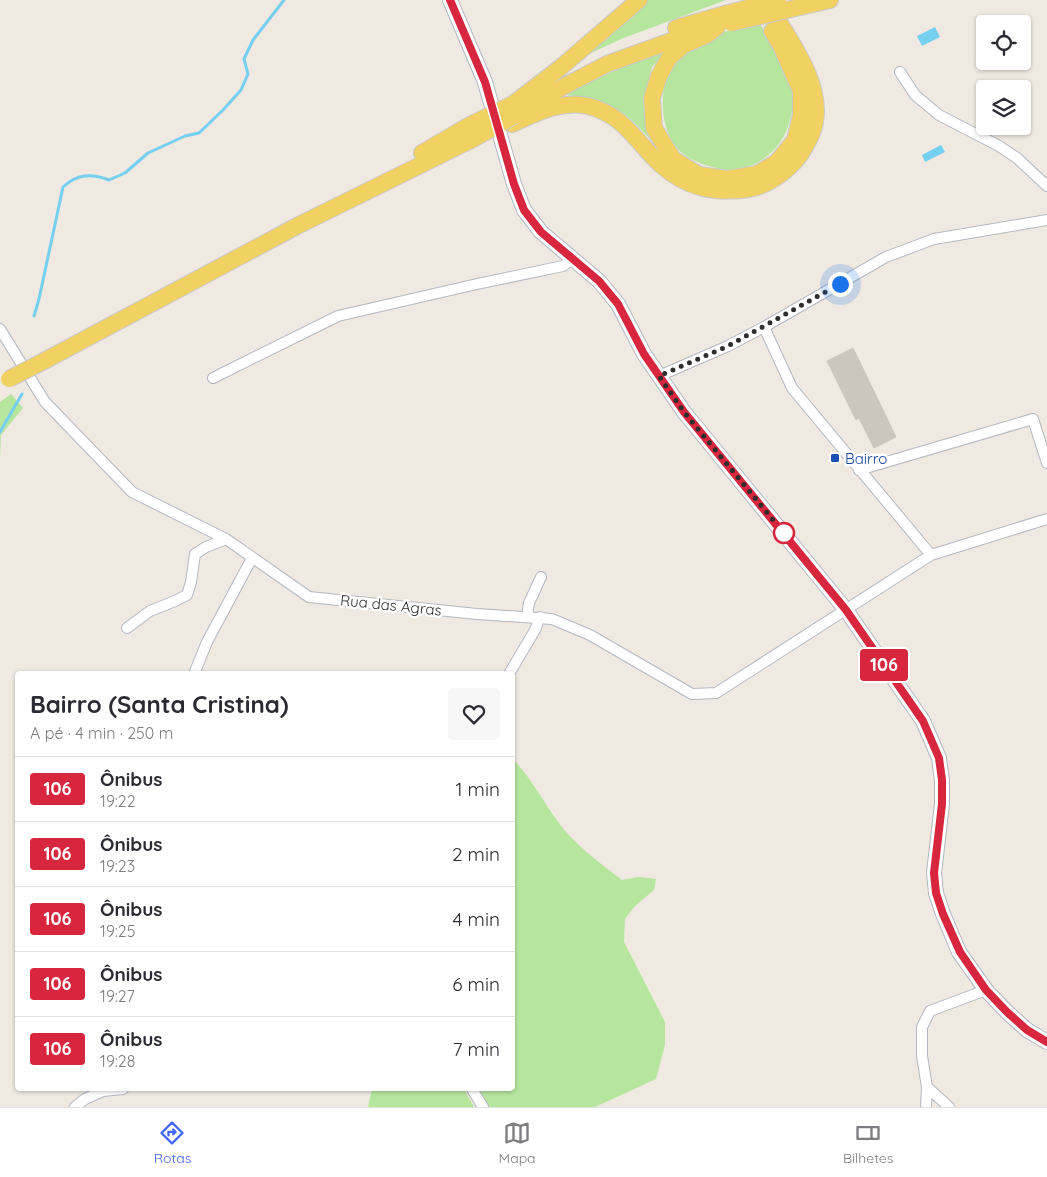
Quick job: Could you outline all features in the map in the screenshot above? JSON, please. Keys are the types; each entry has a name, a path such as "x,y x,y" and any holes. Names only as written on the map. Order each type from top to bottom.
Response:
{"main road":[{"path":"513,115 560,68 639,0"},
{"path":"753,0 782,46 801,91 801,115 795,140 777,162 757,174 728,179 699,175 673,159 654,128 652,98 659,76 669,58 684,45 707,35 724,21 778,0"},
{"path":"513,115 569,104 588,106 611,114 629,130 661,165 685,182 707,190 734,191 756,188 780,174 800,156 813,132 816,109 811,79 801,57 765,0"},
{"path":"4,381 471,132 513,115 602,57 683,26 724,21 830,0"}],"street":[{"path":"450,0 485,82 514,184 524,210 541,232 599,281 618,304 644,354 684,412 846,610 923,721 939,758 942,780 942,804 934,873 936,893 960,952 986,990 1027,1030 1047,1042"},
{"path":"900,72 915,95 939,115 999,146 1017,158 1047,186"},
{"path":"659,376 728,346 886,257 934,239 1047,220"},
{"path":"213,378 338,316 562,266 572,259"},
{"path":"764,327 792,388 931,555"},
{"name":"Rua das Agras","path":"0,329 45,402 132,492 226,539 309,597 477,614 552,618 590,634 692,694 716,693 931,555 1047,519"},
{"path":"859,470 1034,420 1047,463"},
{"path":"127,628 150,611 187,595 195,554 206,547 226,539"},
{"path":"195,671 206,642 252,558"},
{"path":"527,616 529,603 540,577"},
{"path":"511,671 535,630 540,617"},
{"path":"926,1107 927,1087 922,1056 922,1027 930,1012 986,990"},
{"path":"927,1087 949,1107"},
{"path":"75,1107 85,1099 101,1091"},
{"path":"473,1091 483,1107"}],"green space":[{"path":"644,0 726,0 621,39 574,61"},
{"path":"759,22 791,83 793,109 786,131 773,151 743,169 719,169 693,160 676,147 669,136 663,110 665,78 672,65 692,46 718,34"},
{"path":"672,46 652,67 646,93 660,150 633,121 614,108 595,101 561,94"},
{"path":"11,394 23,408 1,435 0,459 0,402"},
{"path":"515,761 560,824 573,840 587,852 622,880 638,877 656,879 654,890 635,906 625,919 624,942 665,1022 665,1045 656,1079 595,1107 490,1107 480,1091 515,1091"},
{"path":"372,1091 465,1091 474,1107 368,1107"}],"water":[{"path":"935,27 940,37 922,46 917,36"},
{"path":"941,145 945,152 925,162 922,155"}],"building":[{"path":"853,348 896,437 874,448 859,418 856,420 827,361"}],"waterway":[{"path":"34,316 63,187 74,179 85,176 96,176 109,180 125,173 148,153 185,136 199,133 241,90 248,74 244,59 253,40 284,0"},
{"path":"0,432 22,394"}],"bus line":[{"name":"106","path":"450,0 485,82 514,184 524,210 541,232 599,281 618,304 644,354 684,412 846,610 923,721 939,758 942,780 942,804 934,873 936,893 943,914 960,952 986,990 1027,1030 1047,1042"}],"place":[{"name":"Bairro","path":"835,458"}],"route":[{"path":"784,533 684,412 659,376 728,346 840,284"}]}
